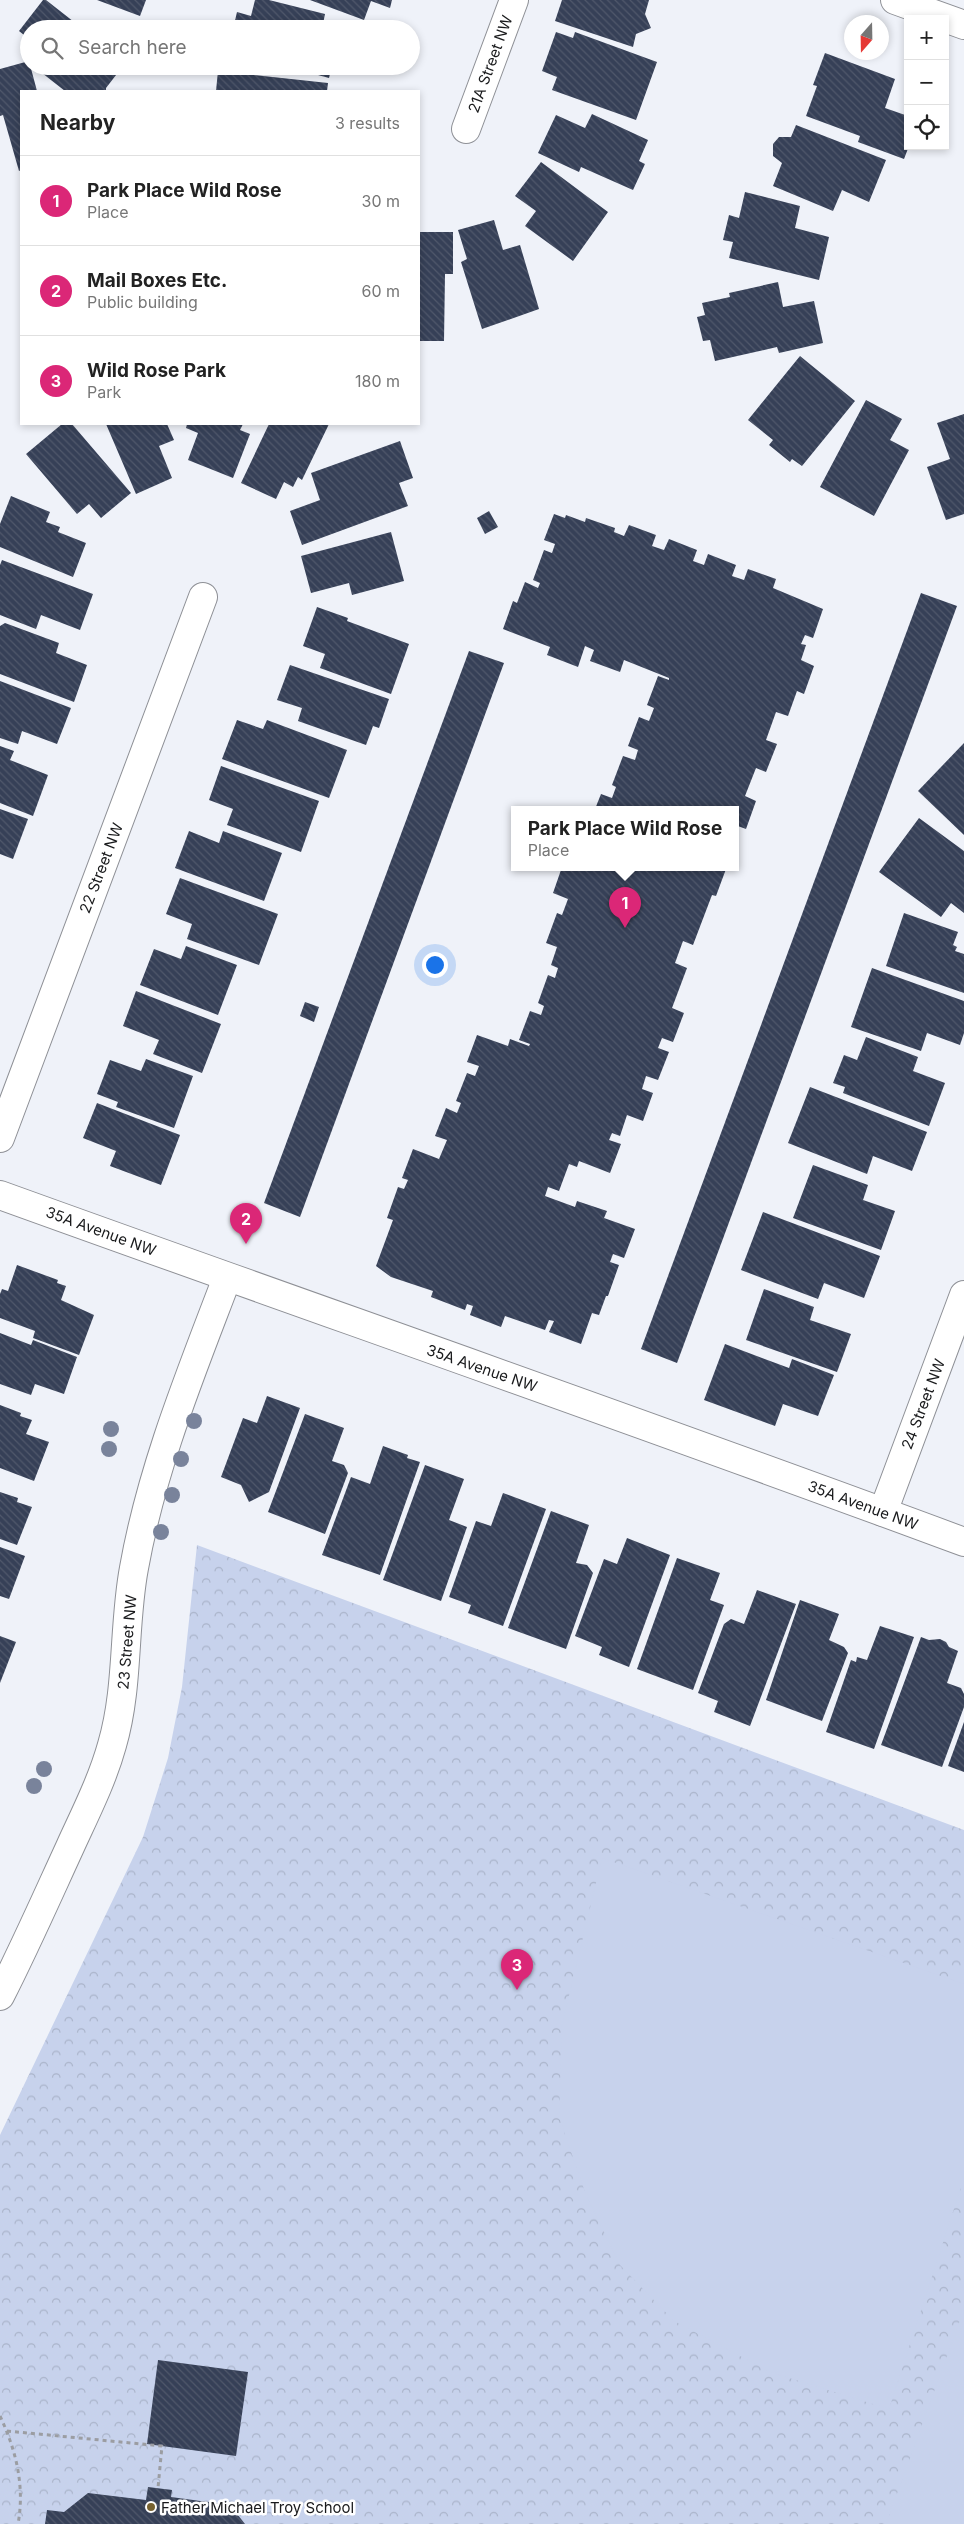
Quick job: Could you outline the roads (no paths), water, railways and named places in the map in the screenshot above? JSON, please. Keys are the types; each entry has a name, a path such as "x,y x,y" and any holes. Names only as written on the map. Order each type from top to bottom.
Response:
{"street":[{"name":"21A Street NW","path":"466,129 514,0"},
{"path":"894,0 964,25"},
{"name":"22 Street NW","path":"0,1138 203,597"},
{"name":"35A Avenue NW","path":"0,1195 227,1278 607,1411 964,1542"},
{"name":"23 Street NW","path":"0,1996 26,1944 99,1782 112,1746 121,1708 133,1571 143,1517 169,1430 227,1278"},
{"name":"24 Street NW","path":"883,1512 964,1295"}],"place":[{"name":"Park Place Wild Rose","path":"625,928"},
{"name":"Mail Boxes Etc.","path":"246,1244"},
{"name":"Wild Rose Park","path":"517,1990"},
{"name":"Father Michael Troy School","path":"151,2507"}]}
